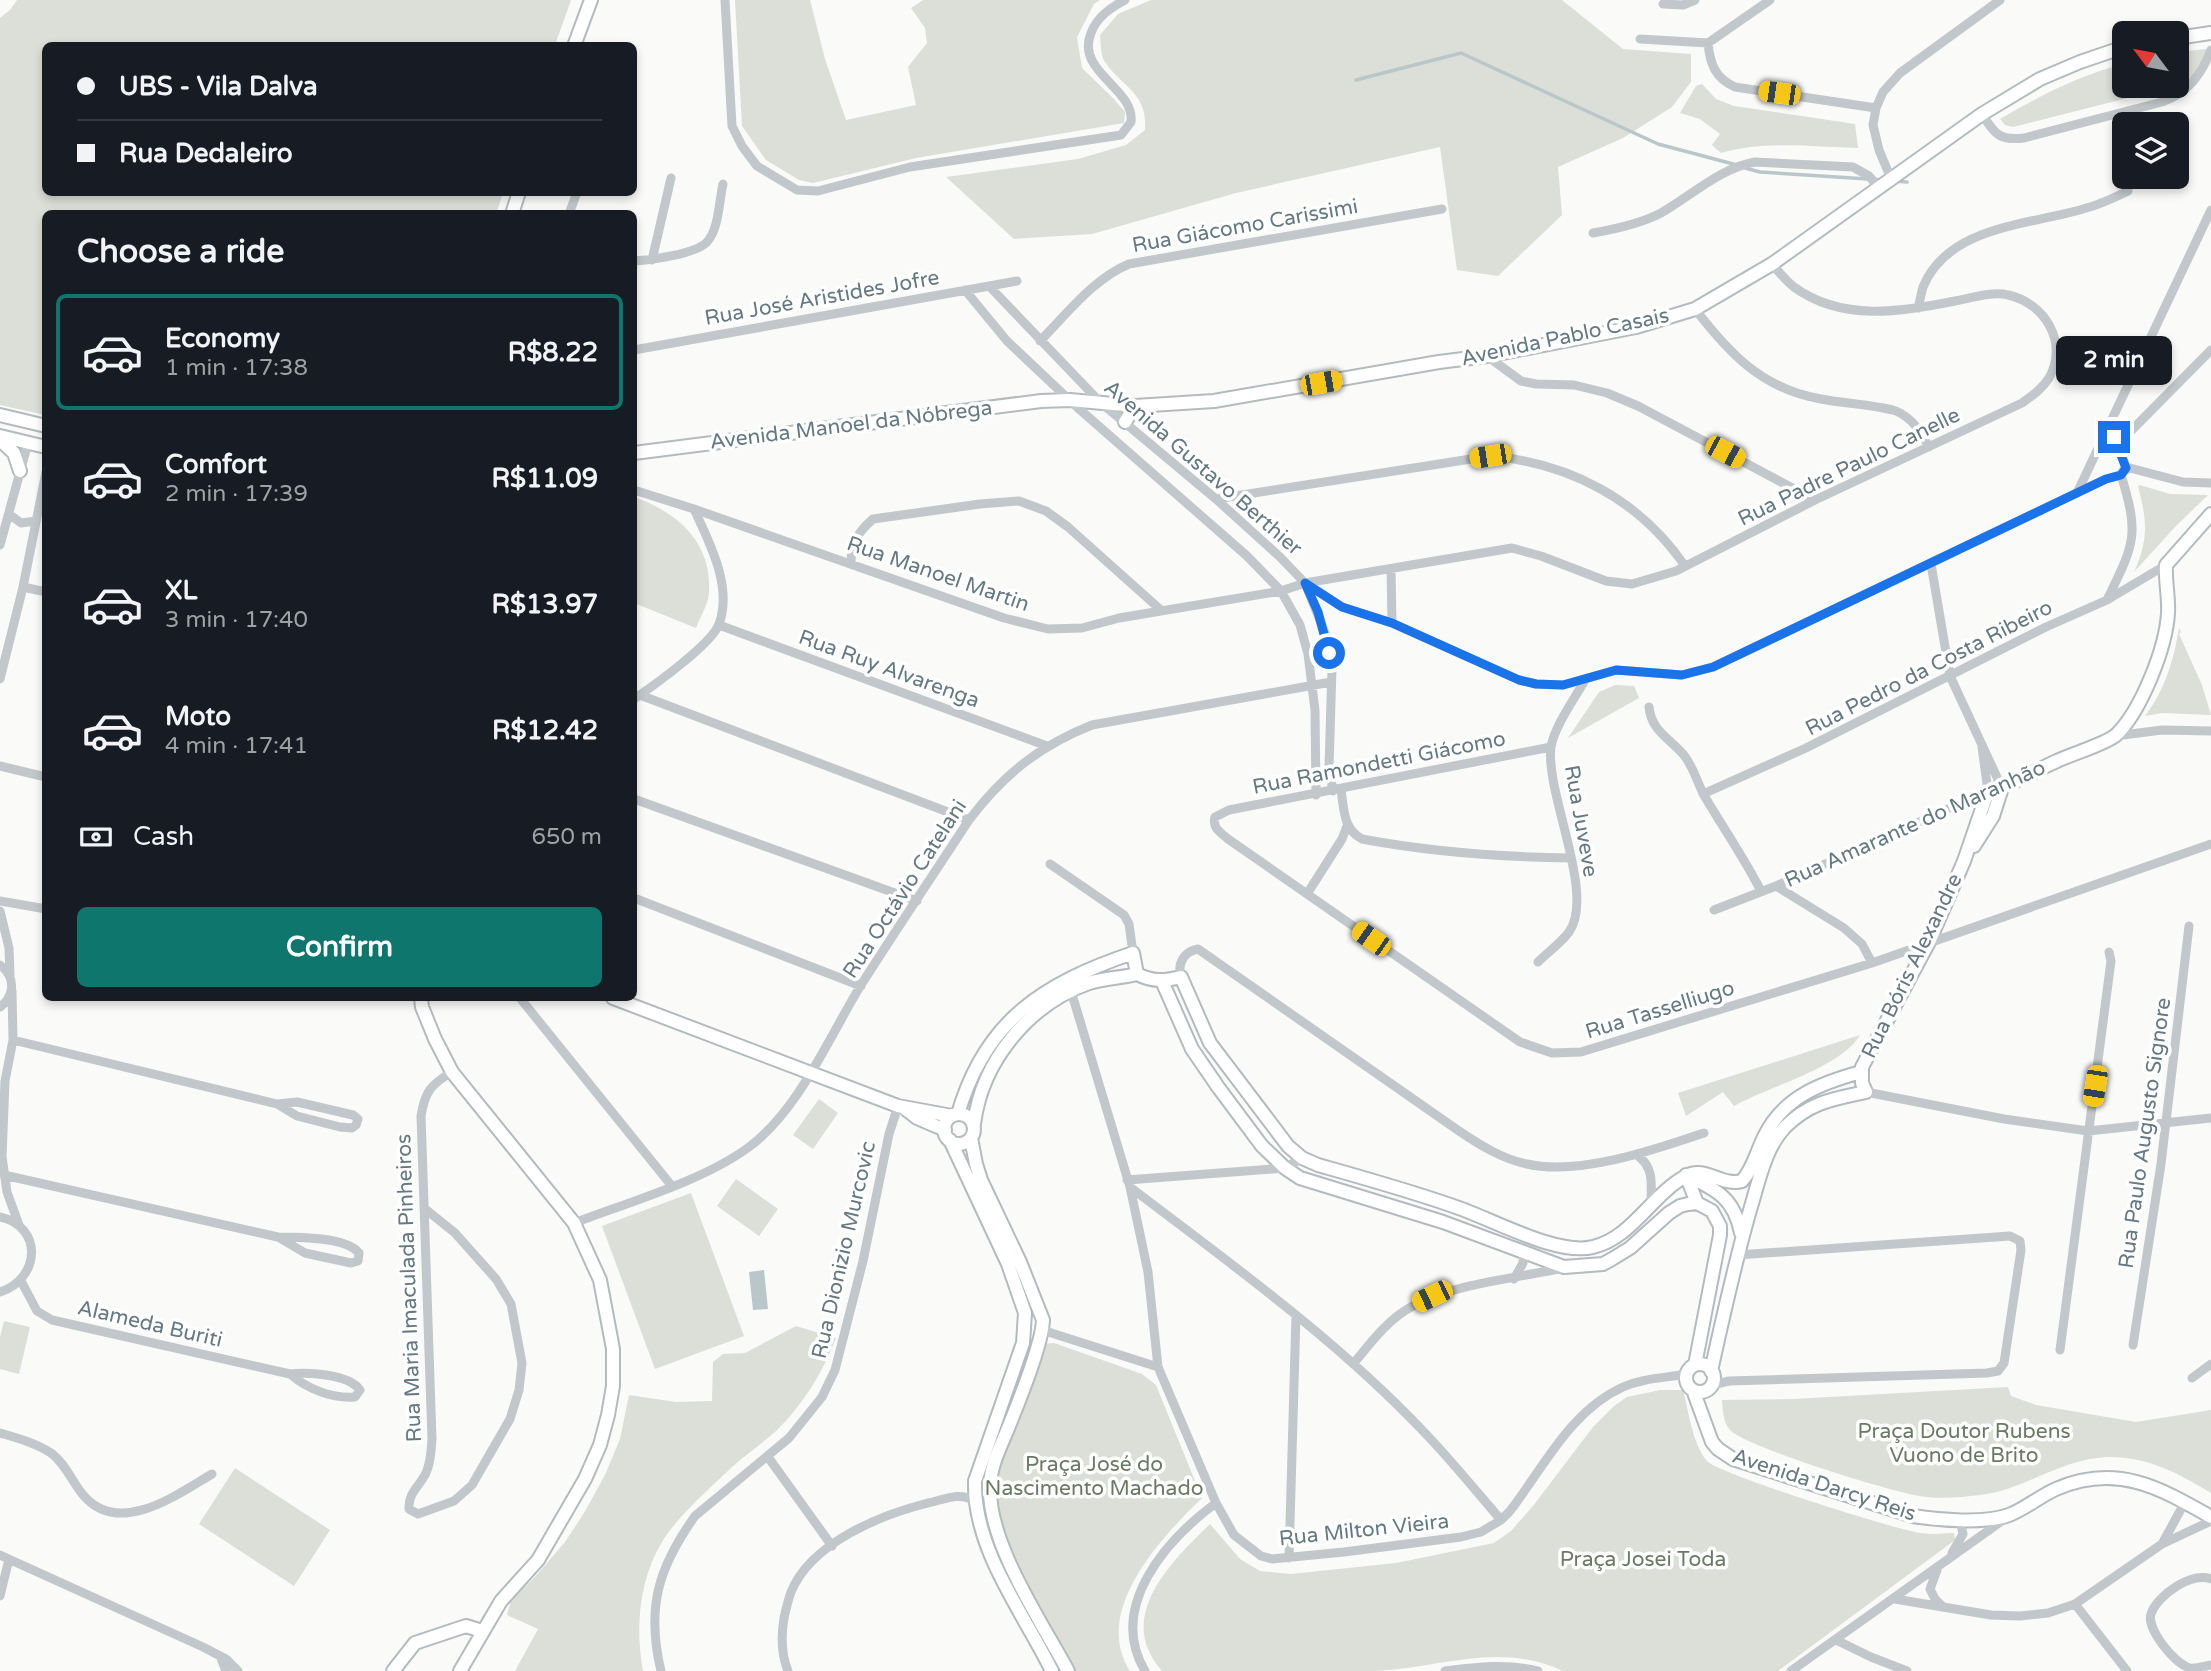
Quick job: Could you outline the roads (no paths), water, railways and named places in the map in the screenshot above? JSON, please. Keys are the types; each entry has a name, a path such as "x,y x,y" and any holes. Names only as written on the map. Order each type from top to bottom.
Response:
{"street":[{"path":"575,42 591,0"},
{"path":"725,0 732,126 742,146 757,166 797,190 818,191 910,167 1121,135 1131,122 1130,108 1091,60 1088,40 1103,14 1125,0"},
{"path":"1663,4 1683,5 1695,0"},
{"path":"1640,39 1708,43 1770,0"},
{"path":"1892,181 1879,150 1873,125 1883,92 1900,73 2000,0"},
{"path":"2189,36 2211,33"},
{"path":"1708,43 1710,59 1717,75 1735,87 1876,108"},
{"path":"1982,114 1993,132 2009,140 2162,102 2172,99 2190,86 2205,66 2211,50"},
{"name":"Avenida Pablo Casais","path":"1100,402 1135,406 1214,401 1487,356 1636,327 1695,309 1772,264 1892,181 1982,114 2040,79 2112,51"},
{"path":"1593,233 1633,225 1658,215 1729,170 1755,162 1853,167 1869,176 1880,189"},
{"path":"652,260 671,178"},
{"path":"637,261 652,260 700,247 708,242 723,184"},
{"path":"1918,308 1924,286 1930,276 1941,262 1964,243 1979,235 2007,227 2085,209 2129,191"},
{"name":"Rua Giácomo Carissimi","path":"1040,341 1097,284 1109,274 1129,264 1442,209"},
{"path":"2077,493 2211,210"},
{"name":"Rua Padre Paulo Canelle","path":"1281,590 1305,583 1512,548 1541,556 1605,581 1632,584 1685,566 1815,500 2022,404 2037,393 2049,378 2054,366 2056,351 2049,323 2040,311 2007,295 1990,295 1918,308 1861,312 1833,308 1811,299 1791,286 1772,264"},
{"name":"Rua José Aristides Jofre","path":"637,349 1017,281"},
{"name":"Avenida Gustavo Berthier","path":"989,286 1100,402 1216,499 1305,583 1326,638 1332,667 1329,768 1347,826"},
{"name":"Avenida Gustavo Berthier","path":"965,290 1007,341 1247,556 1281,590 1300,625 1313,684 1316,795"},
{"path":"1695,309 1727,349 1754,372 1787,389 1818,399 1896,411 1916,425 1929,447"},
{"path":"2118,445 2211,350"},
{"path":"1487,356 1521,381 1574,385 1607,393 1638,406 1815,500"},
{"name":"Avenida Manoel da Nóbrega","path":"637,453 1041,401 1100,402"},
{"path":"1125,422 1135,406"},
{"path":"0,415 29,422 42,430"},
{"path":"2107,600 2128,555 2133,534 2131,505 2111,422"},
{"path":"0,545 28,443 42,432"},
{"path":"0,438 42,446"},
{"path":"0,438 14,453 20,471"},
{"path":"1216,499 1490,456 1513,458 1574,475 1610,493 1638,513 1674,550 1685,566"},
{"path":"1305,583 1342,607 1392,623 1519,680 1563,685 1616,670 1682,675 1713,667 2124,471 2183,482 2211,483"},
{"name":"Rua Manoel Martin","path":"637,490 1004,618 1048,629 1082,628 1281,590"},
{"path":"0,679 23,587 42,492"},
{"path":"851,563 851,547 860,530 873,519 980,503 1019,501 1046,511 1068,527 1161,611"},
{"path":"637,697 698,649 719,625 724,595 711,544 694,509"},
{"path":"9,514 21,523 36,521"},
{"path":"2115,736 2137,705 2157,664 2168,611 2166,565 2211,514"},
{"path":"1931,564 1950,676 2003,788"},
{"name":"Rua Pedro da Costa Ribeiro","path":"1703,794 1806,748 2107,600 2166,565"},
{"path":"1391,569 1392,623"},
{"path":"23,587 42,591"},
{"name":"Rua Ruy Alvarenga","path":"719,625 1047,746"},
{"path":"0,659 8,651"},
{"name":"Rua Juveve","path":"1538,962 1569,931 1576,915 1576,893 1554,780 1551,747 1556,732 1585,680"},
{"name":"Rua Octávio Catelani","path":"574,1223 719,1166 751,1146 770,1127 792,1100 861,986 969,820 1006,779 1047,746 1092,726 1331,682"},
{"path":"637,697 969,820"},
{"path":"1649,707 1650,718 1658,731 1692,765 1703,794 1749,867 1760,891"},
{"path":"2115,736 2162,730 2211,731"},
{"name":"Rua Amarante do Maranhão","path":"1714,910 1776,886 1988,791 2003,788 2058,760 2115,736"},
{"name":"Rua Ramondetti Giácomo","path":"1215,817 1229,810 1551,747"},
{"path":"1982,747 1988,791"},
{"path":"0,766 42,777"},
{"name":"Rua Bóris Alexandre","path":"1964,861 1993,816 2003,788"},
{"name":"Rua Bóris Alexandre","path":"1861,1072 1929,942 1964,861 1988,791"},
{"path":"637,800 917,901"},
{"name":"Rua Tasselliugo","path":"1215,817 1216,829 1228,839 1520,1042 1552,1053 1581,1052 1872,963 2211,844"},
{"path":"1347,826 1353,835 1362,839 1391,845 1500,857 1570,858"},
{"path":"1307,894 1342,839 1347,826"},
{"path":"1050,864 1124,915 1129,924 1137,974"},
{"path":"1776,886 1844,928 1862,944 1872,963"},
{"path":"637,899 861,986"},
{"path":"0,901 42,908"},
{"path":"0,911 9,948 13,1040 5,1081 2,1143 4,1175 19,1225 31,1246 28,1271 11,1289 0,1292"},
{"name":"Rua Paulo Augusto Signore","path":"2133,1345 2165,1123 2189,926"},
{"path":"1704,1133 1637,1155 1563,1168 1526,1164 1505,1157 1460,1131 1198,949 1183,958 1179,965 1181,977 1210,1043 1288,1146 1302,1158 1456,1207 1553,1245 1583,1249 1603,1244 1627,1227 1686,1175 1699,1172 1731,1182 1742,1181 1773,1121 1784,1108 1817,1086 1861,1072 1866,1092"},
{"path":"2060,1349 2111,961 2109,952"},
{"path":"1052,1671 1009,1592 984,1538 974,1501 979,1465 1023,1343 1025,1313 1008,1264 947,1135 948,1119 955,1115 976,1068 992,1041 1012,1017 1053,987 1133,953"},
{"path":"1107,962 1110,978"},
{"path":"0,965 10,975"},
{"path":"1068,1671 1002,1549 990,1509 992,1469 1042,1330 1039,1307 981,1180 971,1138 980,1091 990,1069 1005,1046 1029,1020 1071,991 1110,978 1137,974 1162,982 1181,977"},
{"path":"1162,982 1192,1049 1262,1146 1285,1168 1300,1178 1419,1214 1564,1267"},
{"path":"0,1007 12,991"},
{"name":"Rua Milton Vieira","path":"1071,991 1129,1183 1148,1272 1158,1367 1216,1503 1234,1535 1255,1552 1272,1559 1461,1537 1481,1532 1501,1520 1575,1422 1598,1401 1623,1387 1664,1376 1729,1381 1987,1373 1998,1370 2004,1363 2021,1250 2020,1241 2016,1238 1992,1236 1737,1255"},
{"path":"421,1001 435,1040 452,1072 574,1223 600,1280 613,1349 608,1415 600,1445 585,1479 538,1560 501,1601 460,1671"},
{"path":"522,1001 671,1185"},
{"path":"621,1001 900,1106 961,1143 971,1138"},
{"path":"13,1040 277,1104 297,1116 340,1127 352,1128 358,1119 353,1115 297,1102 277,1104"},
{"name":"Rua Maria Imaculada Pinheiros","path":"424,1208 455,1233 496,1279 511,1304 522,1363 519,1390 510,1419 472,1485 454,1501 418,1514 409,1509 409,1501 430,1463 432,1439 424,1208 421,1116 424,1096 437,1081 452,1072"},
{"path":"1817,1086 1822,1101"},
{"path":"1697,1378 1763,1169 1778,1135 1798,1116 1822,1101 1866,1092 2004,1119 2088,1131 2211,1118"},
{"path":"900,1106 970,1118 974,1124"},
{"name":"Rua Dionizio Murcovic","path":"660,1671 653,1617 657,1594 669,1560 695,1516 768,1457 803,1424 830,1383 845,1338 889,1134 900,1106"},
{"path":"1637,1155 1647,1163 1651,1171 1651,1205"},
{"path":"1129,1183 1285,1168 1302,1158"},
{"path":"4,1175 278,1237 345,1243 354,1246 359,1253 358,1261 351,1264 305,1253 278,1237"},
{"path":"1686,1175 1697,1203"},
{"path":"1686,1175 1716,1190 1729,1202 1737,1214 1742,1237"},
{"path":"1129,1183 1296,1315 1353,1364 1423,1431 1501,1520"},
{"path":"1353,1364 1388,1324 1409,1308 1432,1296 1564,1267 1603,1264 1630,1248 1680,1206 1697,1203 1706,1207 1717,1218 1720,1235 1697,1378"},
{"path":"0,1217 19,1225"},
{"path":"1514,1279 1523,1262 1524,1252"},
{"name":"Alameda Buriti","path":"21,1281 37,1311 52,1320 290,1374 309,1372 350,1381 360,1390 355,1397 345,1398 302,1385 290,1374"},
{"path":"1289,1558 1296,1315"},
{"path":"1042,1330 1158,1367"},
{"path":"2192,1378 2211,1364"},
{"name":"Avenida Darcy Reis","path":"1697,1378 1700,1406 1712,1442 1733,1459 1913,1516 1960,1520 2010,1515 2076,1481 2117,1478 2145,1483 2185,1502 2211,1519"},
{"path":"0,1433 38,1446 52,1454 64,1466 85,1497 99,1507 114,1512 158,1506 212,1474"},
{"path":"768,1457 831,1546"},
{"path":"788,1671 782,1643 788,1600 800,1577 812,1563 831,1546 879,1519 960,1495 974,1501"},
{"path":"2162,1544 2185,1502"},
{"path":"1145,1671 1134,1639 1134,1614 1141,1589 1157,1561 1216,1503"},
{"path":"1791,1671 2010,1515"},
{"path":"1895,1599 1991,1615 2048,1613 2075,1604 2162,1544 2211,1519"},
{"path":"1947,1560 1963,1534 1960,1520"},
{"path":"0,1596 5,1557 220,1656 238,1671"},
{"path":"1938,1567 1930,1588 1935,1599 1944,1607"},
{"path":"2211,1579 2204,1576 2193,1577 2183,1583 2156,1604 2150,1617 2152,1629 2181,1664 2191,1669 2211,1665"},
{"path":"2075,1604 2127,1671"},
{"path":"393,1671 415,1643 466,1626 482,1631"},
{"path":"1836,1640 1907,1671"},
{"path":"220,1656 226,1671"},
{"path":"1446,1671 1488,1666 1538,1671"}],"waterway":[{"path":"1356,80 1461,53 1658,144 1737,165"},
{"path":"1745,168 1760,172 1883,180"},
{"path":"1894,181 1907,182"}],"park label":[{"name":"Praça Doutor Rubens Vuono de Brito","path":"1964,1443"},
{"name":"Praça José do Nascimento Machado","path":"1094,1476"},
{"name":"Praça Josei Toda","path":"1643,1559"}]}
